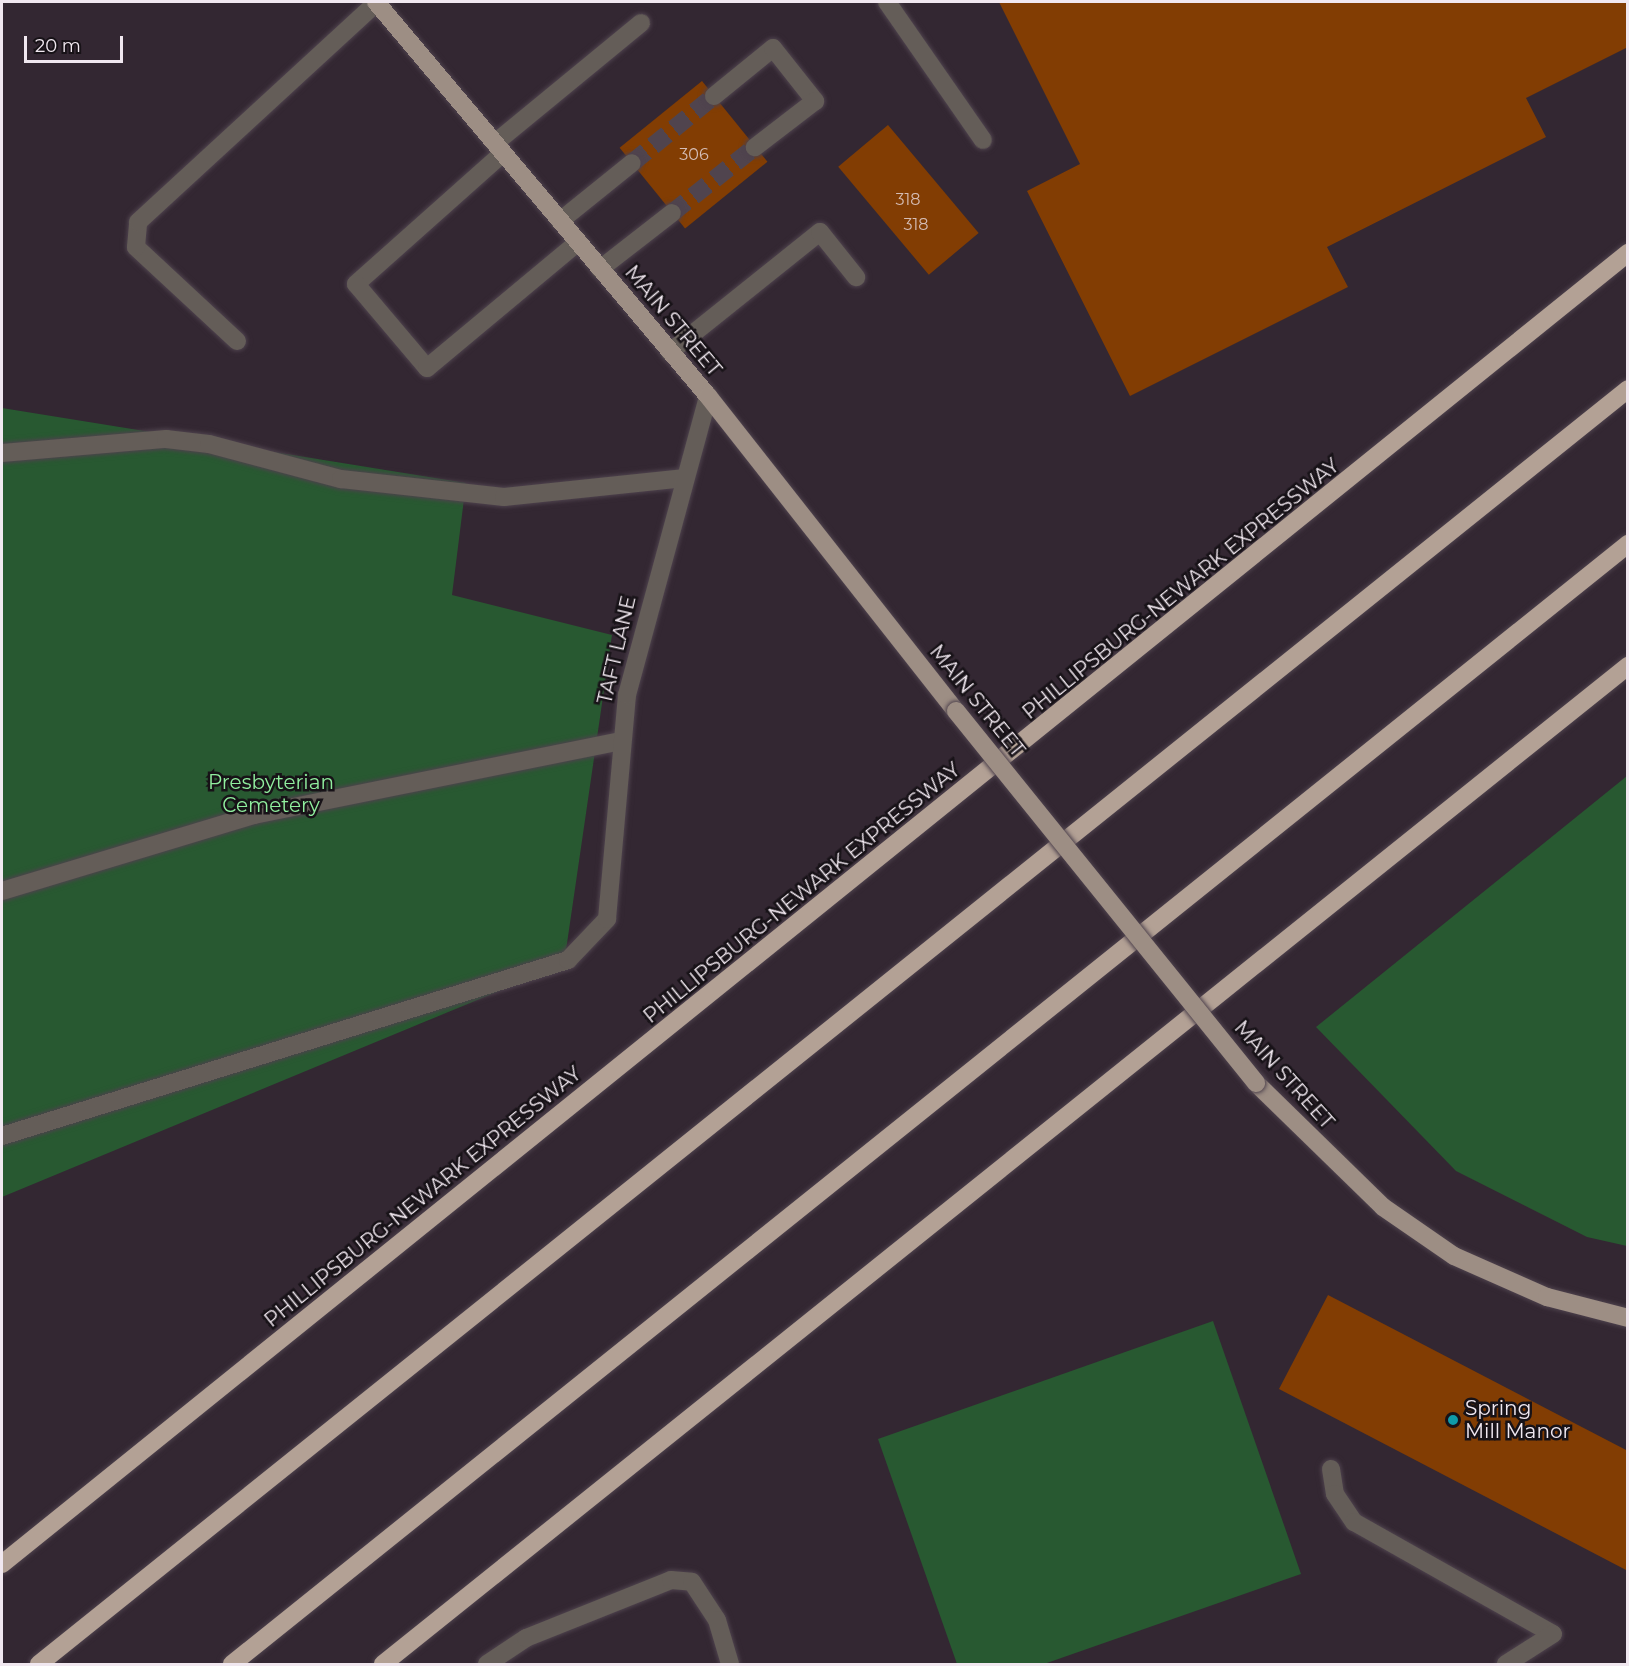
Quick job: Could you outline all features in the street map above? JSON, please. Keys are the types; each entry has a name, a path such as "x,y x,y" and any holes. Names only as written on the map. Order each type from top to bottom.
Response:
{"highway":[{"name":"PHILLIPSBURG-NEWARK EXPRESSWAY","path":"2,1564 1628,253"},
{"path":"39,1665 1628,389"},
{"path":"232,1665 1628,544"},
{"path":"383,1665 1628,666"}],"main road":[{"name":"MAIN STREET","path":"376,2 708,396 956,711 1256,1083 1383,1207 1454,1256 1546,1297 1628,1318"}],"street":[{"path":"237,341 136,247 138,222 376,2"},
{"path":"887,2 983,140"},
{"path":"578,242 427,368 356,284 499,148 641,23"},
{"path":"714,96 773,48 815,101 755,147"},
{"path":"560,221 632,163"},
{"path":"600,269 672,213"},
{"path":"670,352 820,232 856,277"},
{"name":"TAFT LANE","path":"2,1136 568,960 607,919 627,695 708,396"},
{"path":"2,453 166,439 209,444 341,479 504,497 686,478"},
{"path":"2,891 254,815 622,741"},
{"path":"1331,1469 1335,1494 1354,1522 1553,1634 1506,1665"},
{"path":"487,1665 525,1638 671,1580 692,1582 717,1620 730,1665"}],"green space":[{"name":"Presbyterian Cemetery","path":"2,408 466,483 452,595 612,635 564,964 2,1197"},
{"path":"1627,776 1627,1246 1587,1237 1456,1171 1316,1027"},
{"path":"1213,1321 1301,1574 1044,1664 957,1664 878,1439"}],"building":[{"path":"999,2 1628,2 1628,47 1526,98 1546,137 1327,247 1348,287 1130,396 1027,191 1080,164"},
{"path":"702,81 767,162 685,229 620,148"},
{"path":"888,125 979,233 929,275 838,167"},
{"name":"Spring Mill Manor","path":"1328,1295 1628,1451 1628,1571 1279,1389"}],"tunnel":[{"path":"632,163 714,96"},
{"path":"672,213 755,147"}],"place":[{"name":"Spring Mill Manor","path":"1453,1420"}]}
